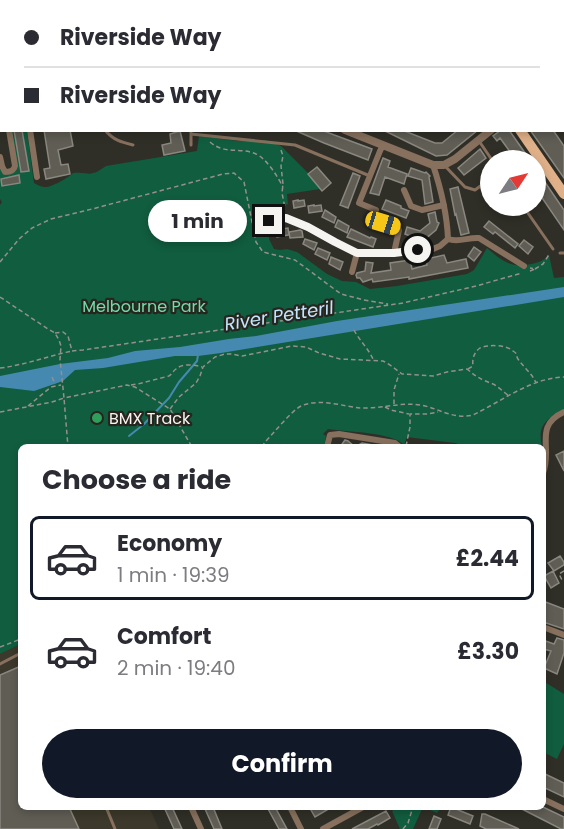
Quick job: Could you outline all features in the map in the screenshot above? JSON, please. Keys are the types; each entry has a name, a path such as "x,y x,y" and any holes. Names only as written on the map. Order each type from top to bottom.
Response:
{"main road":[{"path":"521,132 564,194"}],"street":[{"path":"0,157 3,170 8,172 13,170 15,166 9,132"},
{"path":"30,132 37,177"},
{"path":"350,132 433,165 444,165 455,159 489,132"},
{"path":"376,210 359,203 383,145"},
{"path":"433,165 444,205 448,239"},
{"path":"404,190 411,206 422,210 444,205"},
{"path":"285,208 286,218"},
{"path":"269,221 286,218 357,253 394,253 434,249 448,239"},
{"path":"383,223 399,230 394,253"},
{"path":"448,239 457,241 479,238 524,266"},
{"path":"352,273 357,253"},
{"path":"545,444 548,423 555,416 564,412"},
{"path":"328,444 330,435 339,434 396,444"},
{"path":"546,628 564,635"},
{"path":"546,800 564,809"},
{"path":"192,810 201,829"},
{"path":"292,810 301,829"},
{"path":"323,829 358,810"}],"lane":[{"path":"120,0 139,0"},
{"path":"107,132 118,141 133,145"},
{"path":"191,145 191,132 205,136 302,146 370,176"},
{"path":"479,141 485,150"},
{"path":"444,165 465,187 475,190 480,186"},
{"path":"530,216 553,249"},
{"path":"0,664 18,655"},
{"path":"107,810 115,829"}],"path":[{"path":"205,136 214,145 225,149 258,154 283,187"},
{"path":"279,143 282,156 280,166 282,201 285,208"},
{"path":"0,262 26,233 51,219 234,173 244,182 256,242 263,252 295,260 340,294 392,305"},
{"path":"0,368 72,351 392,305 476,286 535,269 543,264 553,249"},
{"path":"524,266 535,269"},
{"path":"0,297 55,333 59,340 68,444"},
{"path":"354,330 373,360"},
{"path":"55,333 63,332 68,336 72,351"},
{"path":"170,409 179,397 196,383 203,367 215,357 225,354 242,356 291,346 306,347 340,359 382,361 400,373 433,376 473,366 472,361 475,354 486,346 507,348 516,353 536,383"},
{"path":"0,411 138,384 169,376 181,366 203,367"},
{"path":"467,369 477,378 494,384 509,396"},
{"path":"394,405 394,390 400,373"},
{"path":"52,377 55,386"},
{"path":"264,444 292,413 306,404 320,403 361,408 421,405 450,415 466,417 536,383 564,377"},
{"path":"27,406 51,387 62,385"},
{"path":"127,385 135,387 170,409 190,444"},
{"path":"385,407 410,414 428,414 439,411"},
{"path":"407,444 410,414"},
{"path":"564,571 558,574 562,580 564,579"},
{"path":"0,647 18,640"},
{"path":"403,829 408,823 412,810"}],"shaded area":[{"path":"18,645 18,810 150,810 159,829 0,829 0,654"}],"green space":[{"name":"Melbourne Park","path":"11,132 27,132 34,183 44,187 51,186 73,173 92,173 106,166 197,151 199,136 237,141 265,140 281,146 320,189 287,194 288,204 282,206 280,213 269,220 269,239 274,249 297,252 327,274 342,281 356,282 370,289 467,274 474,270 487,248 503,260 518,265 537,263 549,255 554,278 564,277 564,409 553,415 542,427 542,444 458,444 407,437 402,444 390,437 328,429 323,434 326,436 325,444 18,444 18,645 0,654 0,205 2,202 0,199 0,165 13,173 17,170"},
{"path":"546,683 564,694 564,744 557,759 546,754"},
{"path":"422,810 413,829 400,829 392,811"}],"water":[{"path":"564,287 564,297 221,353 175,356 103,368 75,370 63,381 34,391 0,387 0,376 60,364 108,358 135,351 256,336 337,321"}],"building":[{"path":"14,132 22,132 29,171 21,172"},
{"path":"44,132 70,132 73,146 58,150 61,165 68,164 70,174 46,179 44,169 50,168"},
{"path":"180,132 185,151 164,155 162,145 171,143 170,134"},
{"path":"299,132 326,132 372,149 368,160"},
{"path":"387,132 407,132 435,143 442,143 456,132 476,132 447,155 436,156"},
{"path":"498,132 510,132 523,150 509,150 500,138 497,141 493,136"},
{"path":"531,132 554,132 564,146 564,178"},
{"path":"480,149 480,163 464,175 458,168"},
{"path":"383,158 390,161 388,167 407,174 404,184 385,177 379,195 370,193"},
{"path":"317,167 331,183 322,191 308,174"},
{"path":"411,168 426,172 430,176 433,202 425,204 422,180 408,176"},
{"path":"353,173 360,176 348,208 340,205"},
{"path":"19,175 20,183 2,186 1,179"},
{"path":"546,184 564,210 564,230 546,204"},
{"path":"458,187 469,233 461,235 450,189"},
{"path":"304,200 305,206 294,208 293,201"},
{"path":"386,200 409,211 406,218 382,209"},
{"path":"321,205 322,211 309,213 308,206"},
{"path":"325,210 336,217 334,223 322,217"},
{"path":"435,212 439,223 436,230 425,239 419,241 405,234 407,227 420,231 430,223 428,214"},
{"path":"338,220 349,226 347,233 335,227"},
{"path":"489,221 518,244 515,248 495,232 493,234 484,227"},
{"path":"288,228 289,235 277,237 275,230"},
{"path":"351,229 376,239 373,247 347,237"},
{"path":"300,230 303,237 290,238 289,232"},
{"path":"305,239 317,243 314,250 303,244"},
{"path":"524,240 533,247 528,254 519,246"},
{"path":"474,247 481,252 474,261 468,256"},
{"path":"318,248 330,253 327,260 315,254"},
{"path":"444,255 447,263 466,259 468,268 409,279 409,277 373,282 372,279 363,282 356,275 365,271 366,262 373,263 371,273 391,270 390,263 410,260 412,269 427,265 426,259"},
{"path":"331,257 343,262 340,270 329,264"},
{"path":"564,451 564,471 556,455"},
{"path":"560,556 564,565 554,571 548,563"},
{"path":"553,571 559,583 551,588 546,575"},
{"path":"546,602 564,609 564,629 546,623"},
{"path":"557,638 564,640 564,653 557,674 546,669 551,651 546,650 546,641 554,644"},
{"path":"18,667 18,810 70,810 79,829 0,829 0,675"},
{"path":"546,774 564,783 564,797 546,788"},
{"path":"546,808 564,817 564,829 524,810"},
{"path":"165,810 173,810 182,829 174,829"},
{"path":"205,810 214,810 222,829 214,829"},
{"path":"269,810 277,810 287,829 279,829"},
{"path":"311,810 327,810 315,817"},
{"path":"450,810 458,810 473,816 470,824 448,815"},
{"path":"386,811 390,818 378,825 368,829 352,829"},
{"path":"482,814 519,829 486,829 480,826"},
{"path":"434,816 441,819 437,829 429,829"}],"waterway":[{"path":"129,436 169,398 197,361 198,355"}],"place":[{"name":"BMX Track","path":"97,418"}],"route":[{"path":"269,221 286,218 357,253 394,253 418,250"}],"water label":[{"name":"River Petteril","path":"279,316"}]}
